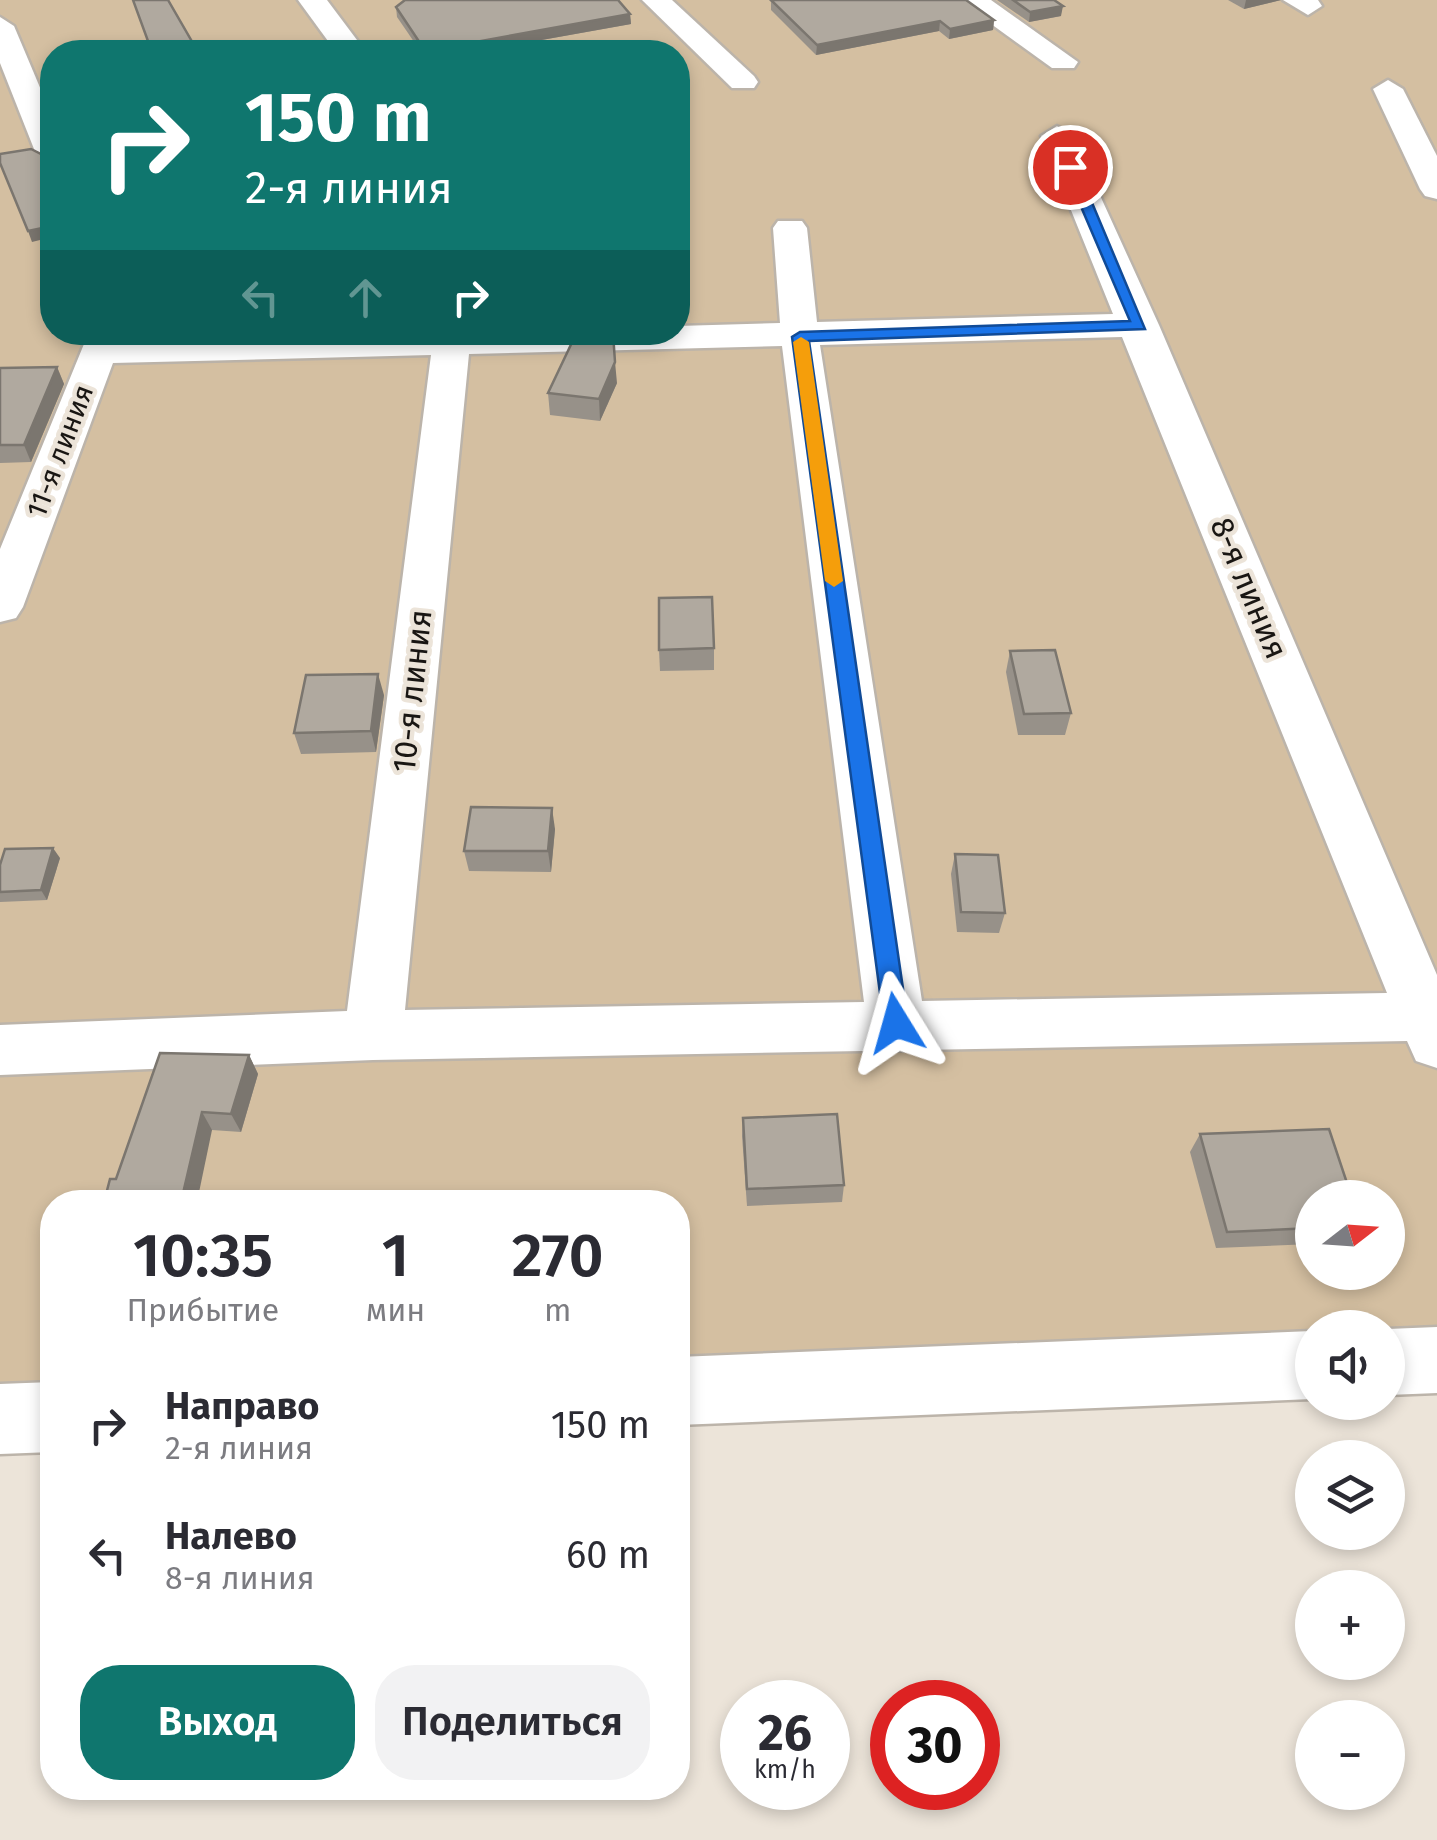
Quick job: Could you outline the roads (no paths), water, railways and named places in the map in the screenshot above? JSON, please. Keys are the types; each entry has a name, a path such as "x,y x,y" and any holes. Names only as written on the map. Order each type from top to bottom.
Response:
{"street":[{"path":"312,0 341,40"},
{"path":"656,0 743,82"},
{"path":"972,0 1063,62"},
{"path":"0,26 40,124"},
{"path":"1388,89 1437,190"},
{"name":"8-я линия","path":"1056,136 1140,325 1434,1025"},
{"path":"790,228 800,337 896,1023"},
{"path":"690,340 1140,325"},
{"path":"451,346 490,345"},
{"name":"11-я линия","path":"0,606 98,352 451,346"},
{"name":"10-я линия","path":"373,1035 451,346"},
{"path":"0,1050 373,1035 896,1023 1434,1025"},
{"path":"1405,1361 1437,1360"},
{"path":"690,1391 1295,1366"},
{"path":"0,1419 40,1417"}]}
